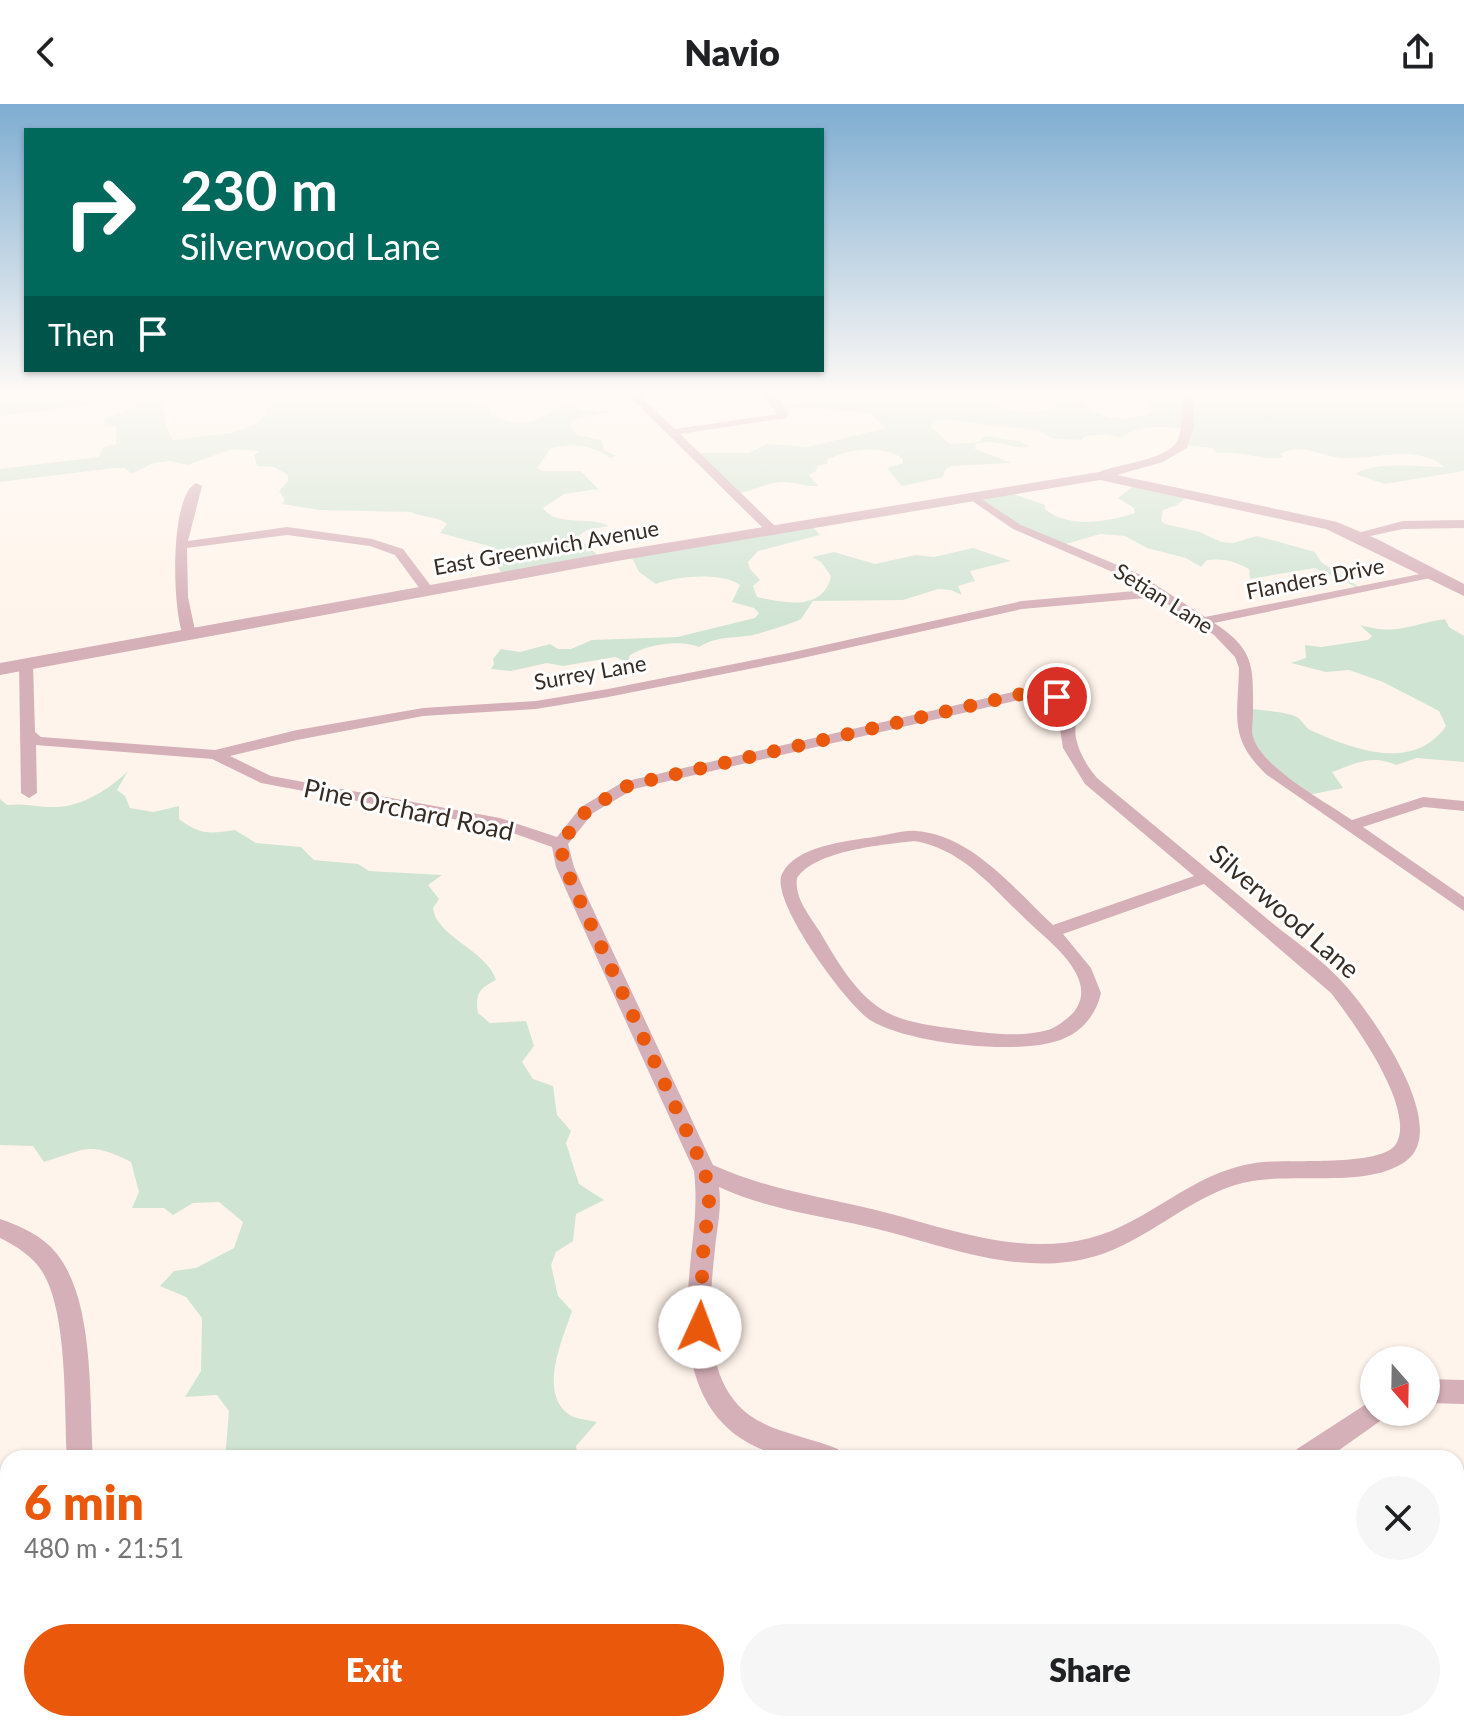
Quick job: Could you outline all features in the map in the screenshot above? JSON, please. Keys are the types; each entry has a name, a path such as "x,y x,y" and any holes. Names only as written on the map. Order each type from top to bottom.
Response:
{"street":[{"path":"712,471 773,531"},
{"path":"1100,476 1117,471"},
{"name":"East Greenwich Avenue","path":"0,669 428,590 1100,476 1303,517 1356,535 1464,591"},
{"path":"189,635 179,579 187,508 196,486"},
{"name":"Setian Lane","path":"972,496 1017,527 1135,577 1205,621 1233,646 1246,668 1244,726 1251,748 1273,772 1464,905"},
{"path":"1356,535 1403,525 1464,524"},
{"path":"184,545 287,531 372,543 399,552 428,590"},
{"name":"Flanders Drive","path":"1205,621 1296,601 1350,594 1431,574"},
{"name":"Surrey Lane","path":"28,734 37,741 52,744 215,755 297,735 423,712 520,707 608,693 789,657 1022,605 1158,593"},
{"path":"26,664 29,793"},
{"name":"Silverwood Lane","path":"560,844 587,810 629,785 1025,693 1044,692 1067,703 1070,711 1066,721 1068,738 1076,759 1091,781 1154,831 1205,878 1304,956 1358,1012 1399,1087 1409,1118 1411,1137 1407,1148 1398,1156 1359,1167 1275,1169 1220,1181 1096,1246 1067,1254 1036,1254 963,1241 758,1193 705,1171"},
{"name":"Pine Orchard Road","path":"215,755 240,764 250,774 267,780 500,823 560,844"},
{"path":"1352,825 1423,802 1464,806"},
{"path":"896,838 930,838 948,842 966,852 1051,932 1090,984 1093,996 1084,1017 1050,1037 1024,1040 910,1030 880,1017 852,992 792,900 787,889 789,876 795,868 810,859 896,838"},
{"path":"560,844 565,867 580,901 705,1171 709,1202 700,1327 702,1364 708,1385 738,1422 772,1439 805,1450"},
{"path":"1051,932 1205,878"},
{"path":"0,1228 28,1241 51,1265 68,1307 79,1450"},
{"path":"1440,1391 1464,1392"},
{"path":"1318,1450 1360,1421"}],"green space":[{"path":"0,471 91,471 0,482"},
{"path":"281,471 581,471 598,489 564,494 543,508 556,518 592,521 609,526 587,530 577,537 602,559 502,575 495,560 498,555 496,548 440,533 447,524 439,520 411,512 320,510 282,504 285,500 279,491 288,481 288,475"},
{"path":"714,471 816,471 809,475 818,486 780,482 737,493"},
{"path":"889,471 945,471 943,477 902,486"},
{"path":"1362,471 1464,471 1385,484 1355,474"},
{"path":"1136,484 1190,494 1177,505 1163,510 1161,521 1165,524 1200,532 1221,542 1233,543 1257,536 1315,552 1321,562 1365,591 1315,568 1250,579 1249,569 1234,562 1207,560 1201,567 1186,558 1147,548 1125,536 1100,534 1063,545 1019,528 974,498 1004,491 1045,505 1045,509 1065,519 1100,521 1135,513 1134,508 1118,498"},
{"path":"812,526 820,535 758,551 748,562 760,580 753,586 757,597 801,602 820,595 831,576 821,562 812,557 834,552 875,564 916,555 934,557 973,548 1011,561 970,571 975,581 958,586 962,595 938,589 903,600 813,601 801,619 765,632 716,640 699,647 673,643 644,649 629,656 632,670 625,661 615,657 563,666 547,663 511,671 491,669 493,659 501,649 520,652 550,644 558,649 571,649 592,640 677,637 755,618 759,613 754,608 732,602 740,585 722,578 699,577 656,584 639,572 630,554"},
{"path":"1445,619 1449,627 1464,636 1464,762 1417,758 1396,765 1379,760 1364,761 1332,772 1343,788 1308,795 1252,749 1247,708 1292,715 1310,730 1345,744 1382,753 1417,749 1432,740 1446,726 1439,711 1383,682 1349,670 1326,672 1291,663 1306,658 1305,645 1321,647 1368,640 1372,636 1360,625 1394,629"},
{"path":"128,771 117,790 125,796 130,808 153,812 179,806 179,819 199,831 235,830 256,843 301,847 314,860 358,864 369,871 442,875 428,885 439,899 433,908 436,918 452,936 483,960 496,980 480,992 478,1013 490,1023 526,1021 534,1046 522,1062 533,1079 553,1086 557,1115 571,1131 566,1143 579,1184 604,1200 576,1214 573,1241 556,1252 551,1265 558,1296 572,1311 559,1349 555,1391 567,1413 597,1422 576,1446 577,1450 226,1450 229,1411 217,1395 185,1397 201,1371 202,1318 186,1297 160,1286 174,1271 196,1268 234,1248 243,1222 219,1202 193,1203 173,1215 164,1208 132,1208 139,1192 131,1162 106,1151 88,1149 44,1162 33,1146 0,1145 0,799 7,805 63,806 84,801"}],"route":[{"path":"700,1327 709,1202 705,1171 580,901 565,867 560,844 587,810 609,794 629,785 1034,691 1057,697"}]}
